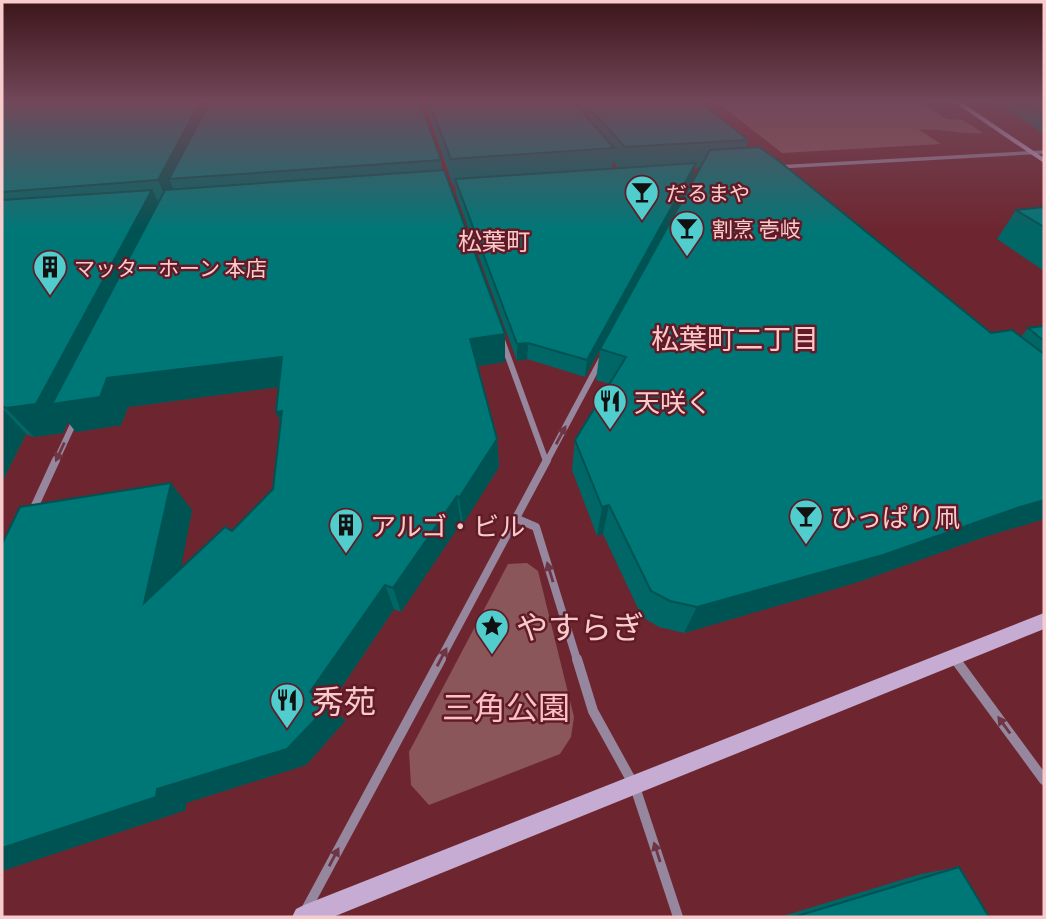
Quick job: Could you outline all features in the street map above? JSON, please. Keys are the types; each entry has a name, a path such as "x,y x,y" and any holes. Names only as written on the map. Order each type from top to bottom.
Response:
{"street":[{"path":"1020,145 1044,161"},
{"path":"776,173 769,167 1044,152"},
{"path":"502,339 547,461"},
{"path":"303,917 607,348"},
{"path":"32,513 79,412"},
{"path":"515,518 536,527 593,711 635,787 678,917"},
{"path":"303,917 635,787 1044,621"},
{"path":"953,656 1044,780"}],"green space":[{"path":"772,145 925,145 782,153"},
{"name":"三角公園","path":"527,563 538,571 574,717 571,737 560,754 429,805 411,785 409,752 508,564"}],"building":[{"path":"2,145 177,145 158,180 2,192"},
{"path":"187,145 436,145 441,160 169,179"},
{"path":"446,145 611,145 614,148 451,159"},
{"path":"623,145 662,145 625,147"},
{"path":"759,147 991,333 1012,330 1044,354 1044,500 883,555 697,607 670,601 651,591 609,505 602,507 575,440 626,357 600,349 710,150"},
{"path":"696,163 587,360 528,343 517,344 455,179"},
{"path":"444,170 505,334 470,339 497,439 459,498 457,496 393,588 385,585 310,692 331,703 287,749 157,789 156,797 2,848 2,544 20,507 171,483 144,603 225,527 232,531 273,489 282,411 276,412 282,357 107,378 100,397 52,404 165,190"},
{"path":"152,190 36,404 6,408 2,406 2,200"},
{"path":"1044,207 1044,227 1016,210"},
{"path":"1044,326 1044,341 1028,328"},
{"path":"959,867 989,917 794,917"}],"place":[{"name":"だるまや","path":"642,222"},
{"name":"割烹 壱岐","path":"687,258"},
{"name":"マッターホーン 本店","path":"50,297"},
{"name":"天咲く","path":"610,431"},
{"name":"ひっぱり凧","path":"806,546"},
{"name":"アルゴ・ビル","path":"346,555"},
{"name":"やすらぎ","path":"492,656"},
{"name":"秀苑","path":"287,730"}],"district":[{"name":"松葉町","path":"494,240"},
{"name":"松葉町二丁目","path":"735,338"}]}
